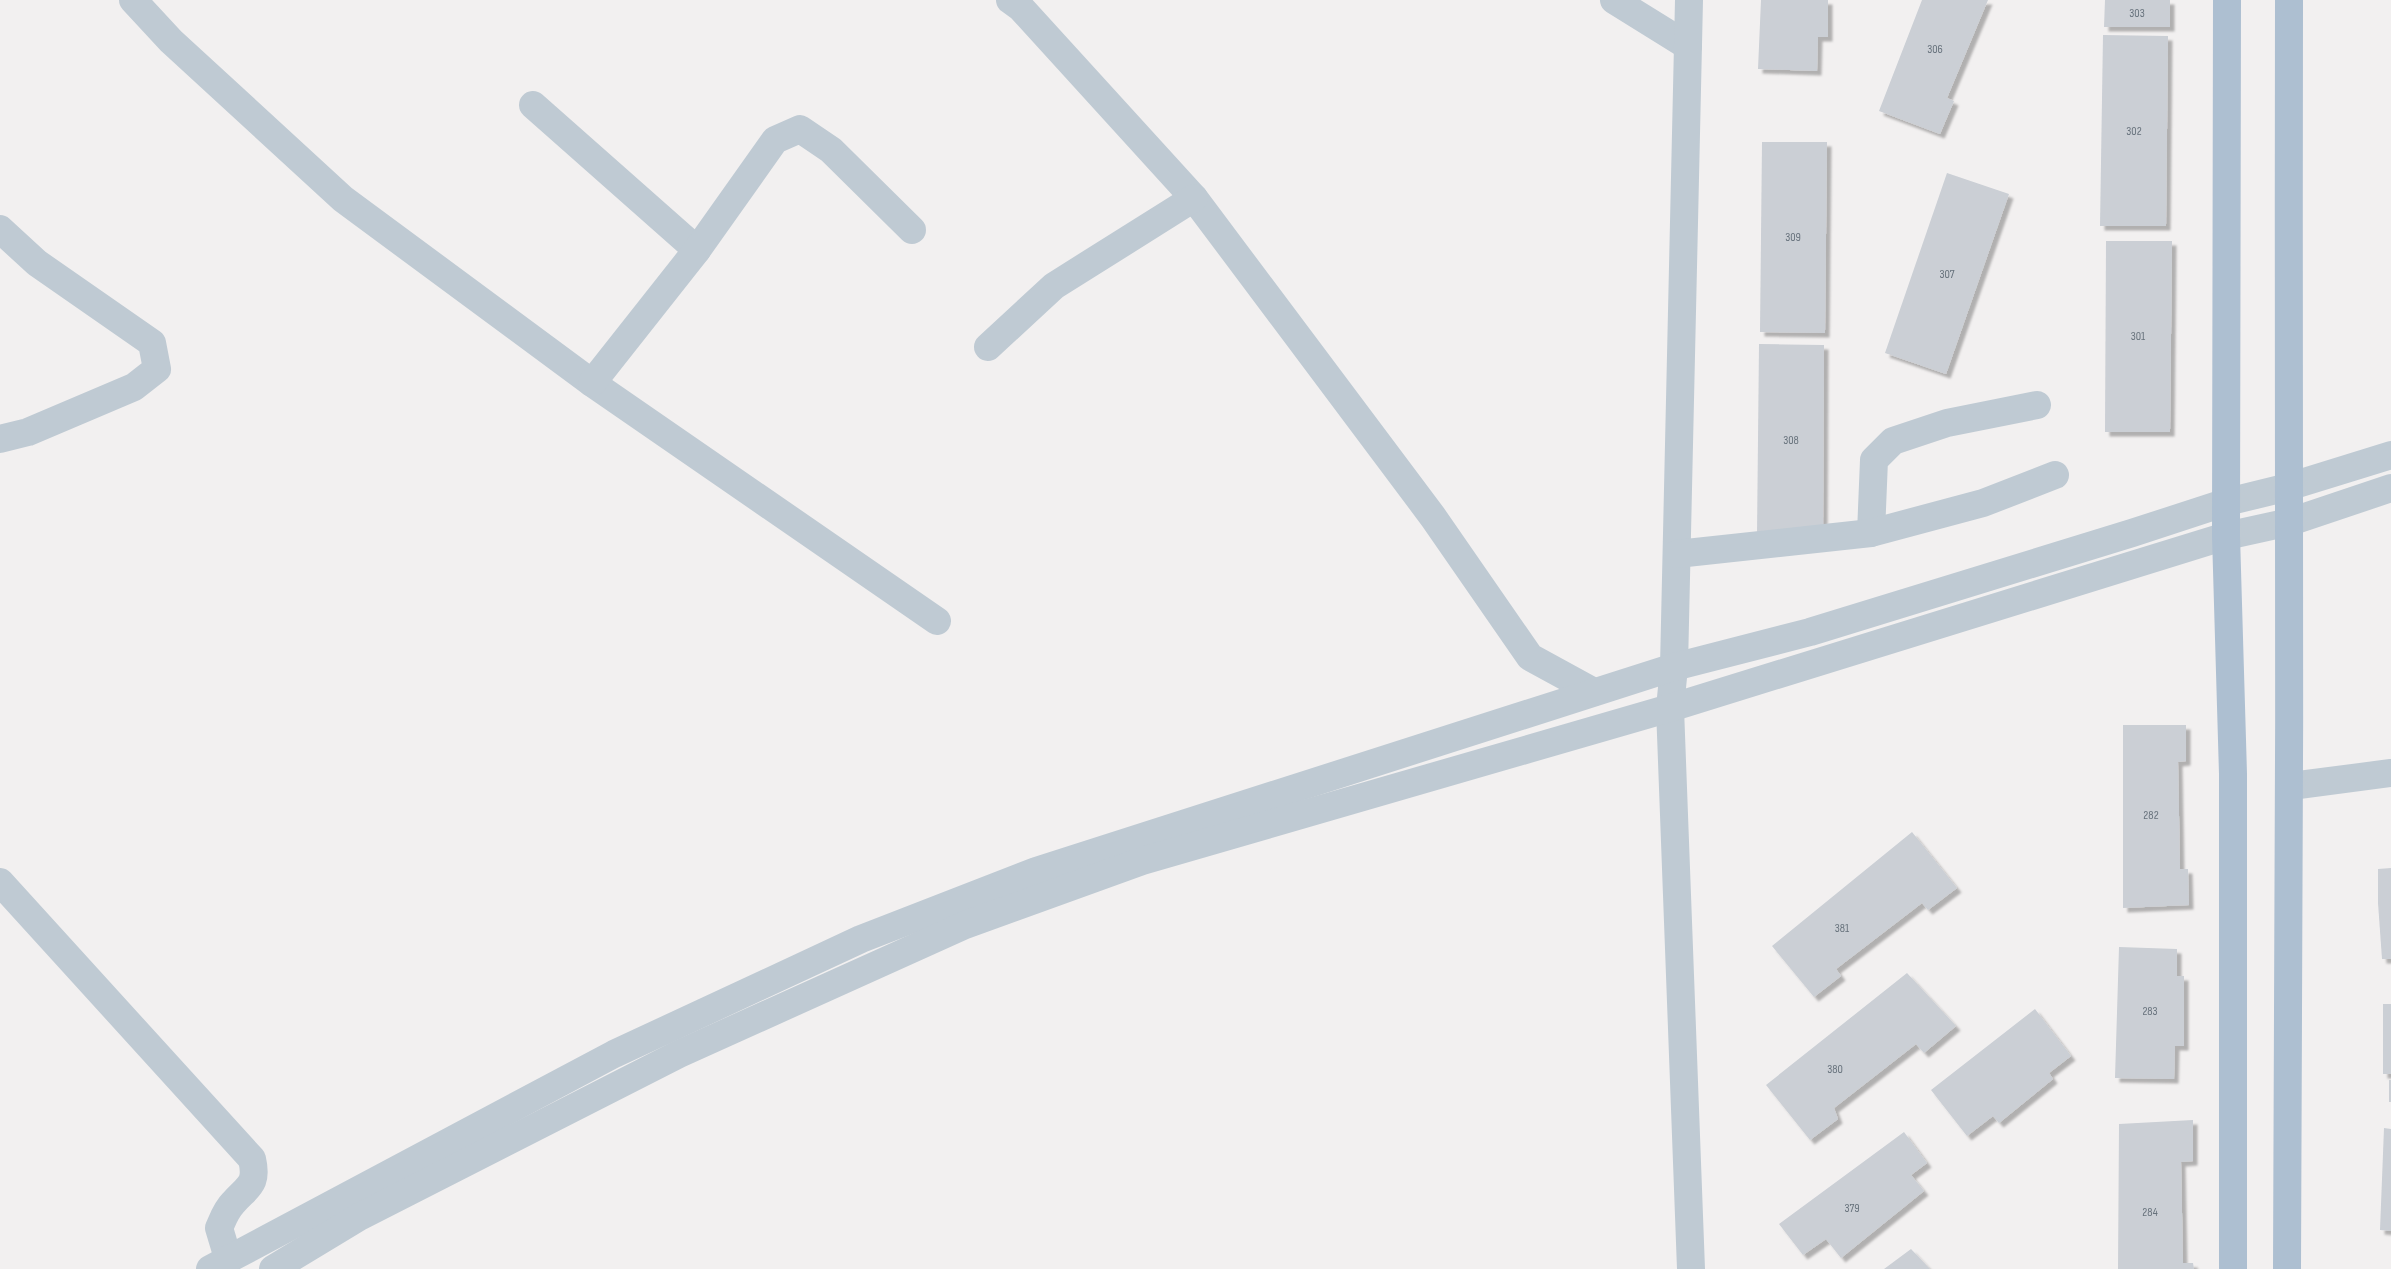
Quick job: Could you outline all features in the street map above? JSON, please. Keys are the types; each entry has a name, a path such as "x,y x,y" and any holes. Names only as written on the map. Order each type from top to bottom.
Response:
{"main road":[{"path":"2227,0 2226,536 2233,774 2233,1269"},
{"path":"2287,1269 2290,786 2290,522 2288,487 2289,0"}],"street":[{"path":"133,0 172,41 343,199 592,384 937,621"},
{"path":"1010,0 1021,8 1194,198 1433,517 1530,657 1594,692"},
{"path":"1614,0 1688,46"},
{"path":"1689,0 1674,667 1670,708 1691,1269"},
{"path":"534,105 697,250"},
{"path":"592,384 697,250 775,140 800,129 831,150 912,230"},
{"path":"988,347 1054,286 1194,198"},
{"path":"0,229 37,263 152,343 157,369 134,387 28,432 0,439"},
{"path":"1871,533 1874,460 1893,442 1947,423 2037,404"},
{"path":"5,899 252,1159 255,1171 252,1184 232,1204 219,1228 219,1263 614,1054 861,939 1036,871 1674,667 1810,632 2226,502 2288,487 2391,455"},
{"path":"1677,554 1871,533 1982,503 2055,475"},
{"path":"273,1269 359,1217 679,1054 965,925 1142,861 1670,708 2226,536 2290,522 2391,488"},
{"path":"2290,786 2391,774"}],"building":[{"path":"1761,0 1828,0 1828,37 1818,37 1817,71 1758,69"},
{"path":"1922,0 1988,0 1947,98 1954,101 1940,134 1879,111"},
{"path":"2105,0 2170,0 2170,27 2104,27"},
{"path":"2103,35 2168,36 2166,226 2100,226"},
{"path":"1762,142 1827,142 1825,333 1760,332"},
{"path":"1947,173 2009,194 1946,374 1885,353"},
{"path":"2106,241 2172,241 2170,432 2105,432"},
{"path":"1759,344 1824,345 1823,535 1757,535"},
{"path":"2123,725 2186,725 2186,761 2178,762 2180,869 2188,869 2189,905 2123,908"},
{"path":"1912,832 1957,888 1928,910 1922,903 1836,969 1841,976 1814,997 1772,946"},
{"path":"2391,868 2391,959 2382,959 2378,903 2378,869"},
{"path":"2119,947 2177,949 2177,976 2184,976 2184,1046 2175,1046 2174,1079 2115,1078"},
{"path":"1907,973 1956,1026 1924,1053 1916,1044 1834,1108 1838,1119 1810,1140 1766,1085"},
{"path":"2383,1004 2391,1004 2391,1074 2383,1074"},
{"path":"2035,1009 2071,1056 2049,1073 2053,1079 1999,1123 1993,1116 1967,1136 1931,1090"},
{"path":"2389,1080 2391,1080 2391,1102 2389,1102"},
{"path":"2193,1120 2193,1161 2181,1162 2183,1263 2193,1263 2194,1269 2118,1269 2119,1124"},
{"path":"2384,1128 2391,1129 2391,1231 2380,1230"},
{"path":"1904,1132 1927,1163 1911,1175 1924,1191 1841,1258 1826,1239 1803,1255 1779,1224"},
{"path":"1911,1249 1930,1269 1884,1269"}]}
